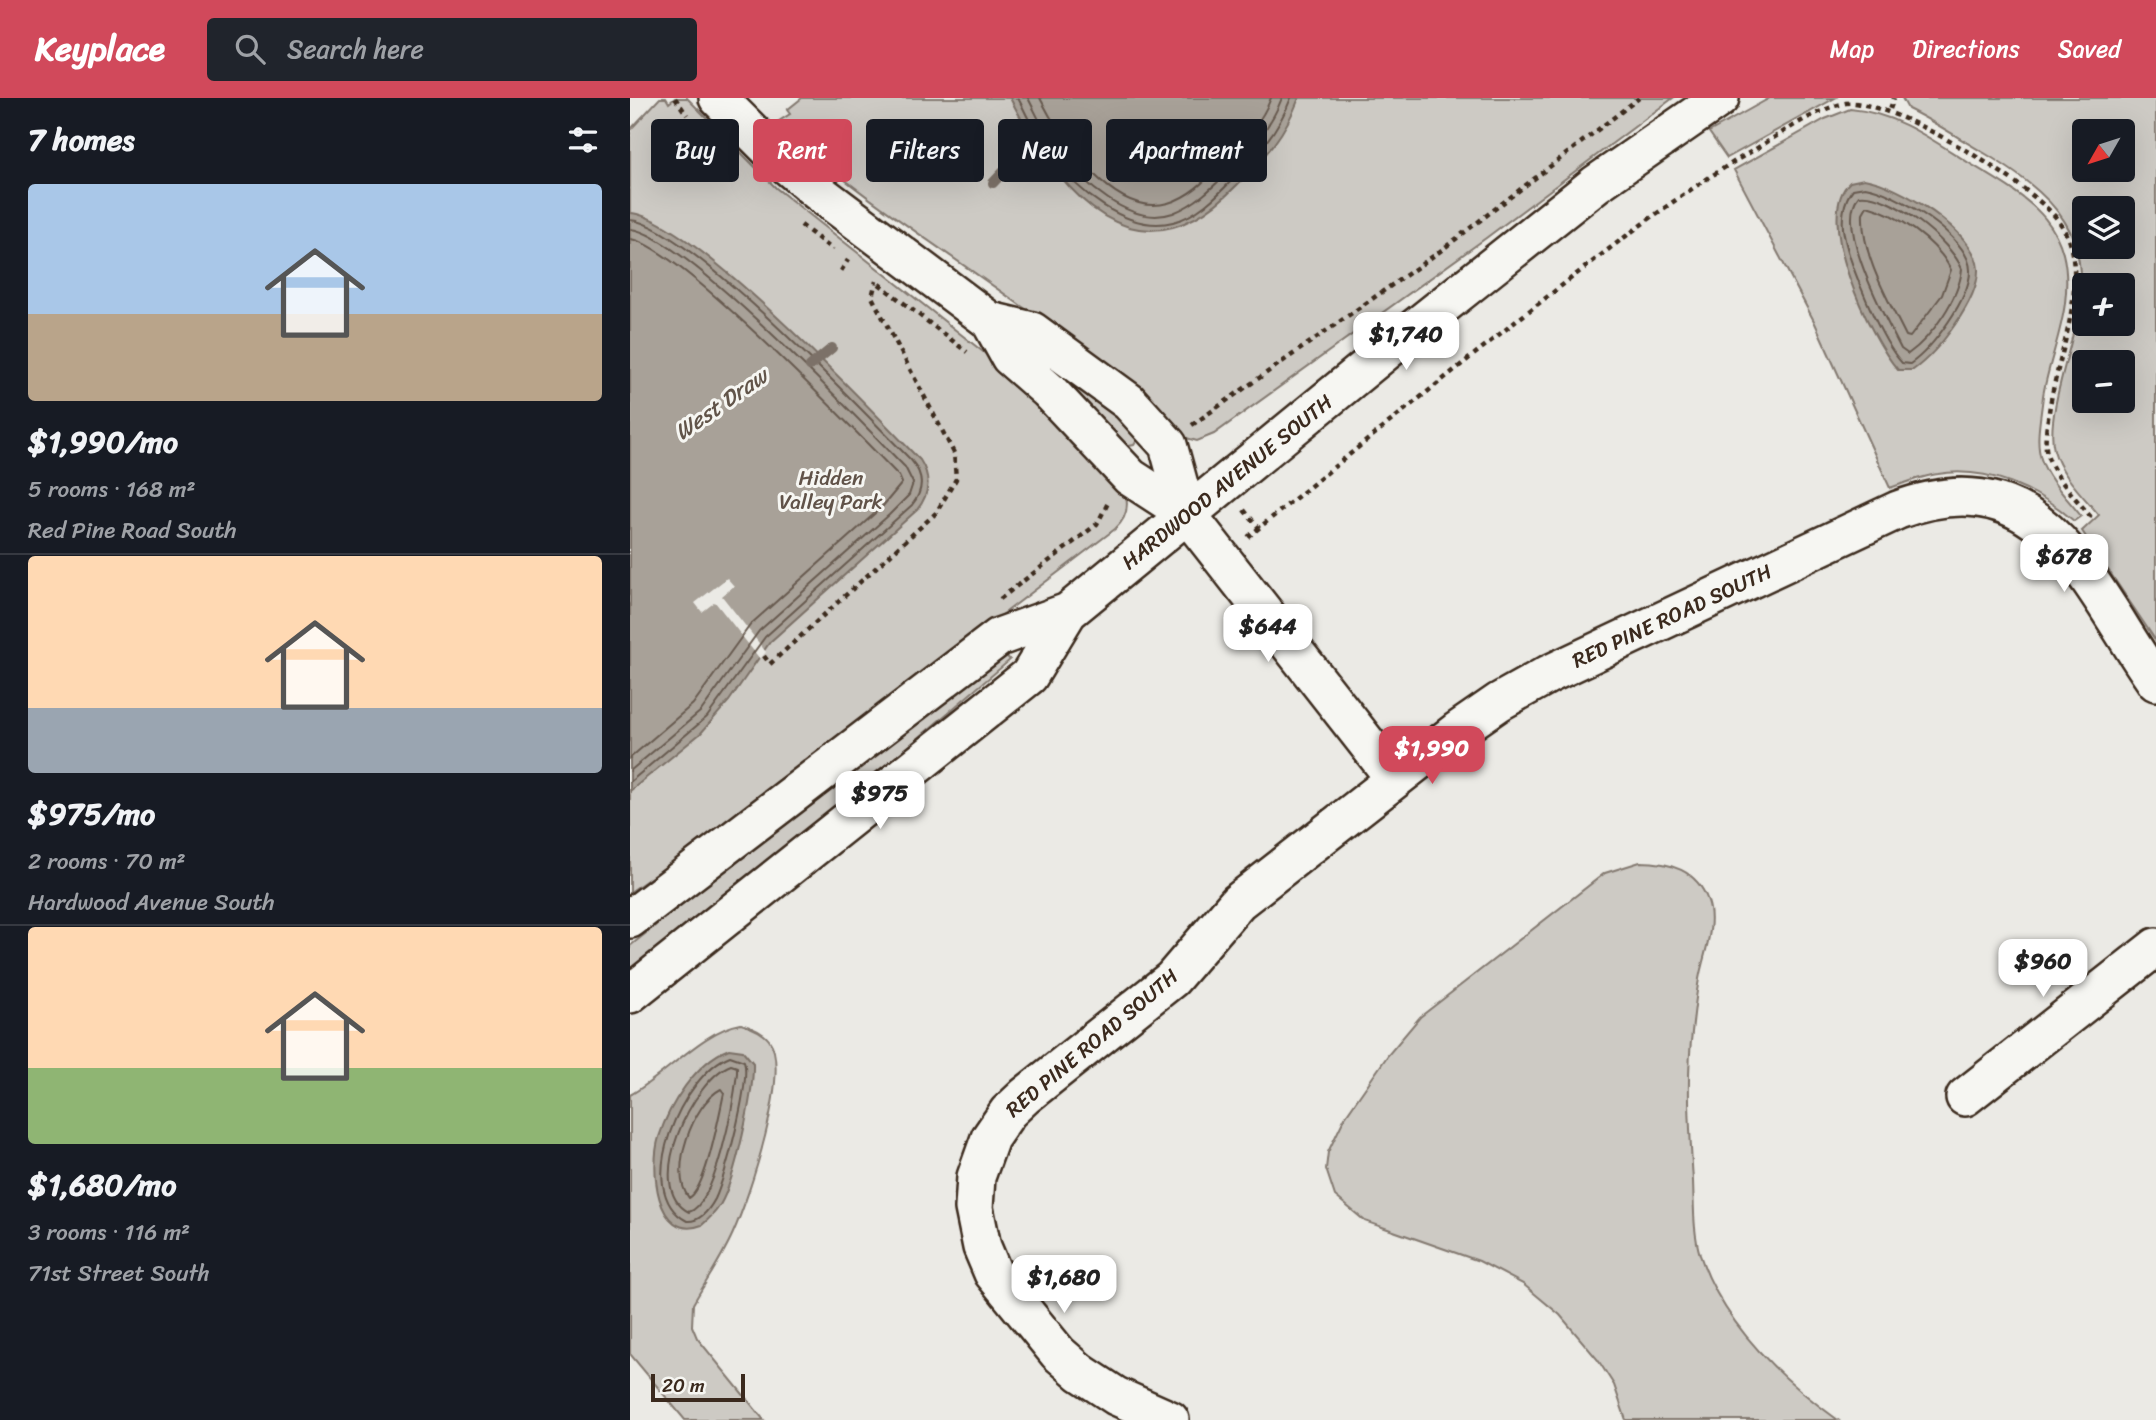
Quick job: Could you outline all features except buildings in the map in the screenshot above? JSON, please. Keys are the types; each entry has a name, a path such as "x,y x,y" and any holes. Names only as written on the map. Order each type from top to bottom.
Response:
{"street":[{"path":"718,98 810,186 990,321 1032,331 1098,378 1140,413 1168,445 1187,514"},
{"name":"HARDWOOD AVENUE SOUTH","path":"630,994 1029,676 1068,612 1187,514 1586,192 1720,98"},
{"path":"990,321 1010,357 1049,391 1130,477 1187,514 1395,779"},
{"name":"RED PINE ROAD SOUTH","path":"1170,1420 1093,1383 1044,1337 1004,1289 988,1264 976,1225 975,1188 980,1161 990,1138 1016,1103 1172,979 1238,902 1479,715 1549,674 1898,510 1935,499 1970,498 2017,510 2052,532 2081,567 2156,682"},
{"name":"HARDWOOD AVENUE SOUTH","path":"630,919 999,637 1068,612"},
{"path":"1965,1097 2156,947"}],"path":[{"path":"1191,425 1439,252 1639,98"},
{"path":"1890,109 1894,98"},
{"path":"1259,528 1459,366 1670,203 1758,148 1835,106 1866,102 1890,109 1929,128 2014,180 2044,204 2062,227 2072,261 2073,292 2052,392 2047,452 2052,466 2090,516"},
{"path":"841,271 848,260"},
{"path":"764,656 770,664 925,525 945,500 956,479 954,453 872,297 876,281"}],"green space":[{"name":"Hidden Valley Park","path":"660,98 666,98 669,103 675,98 687,98 708,119 651,119 651,182 739,182 739,151 753,165 753,182 770,182 1006,370 1126,496 1127,506 1124,518 1115,529 734,819 630,892 630,130"},
{"path":"802,98 1673,98 1486,238 1214,434 1197,441 1183,437 1065,338 849,182 852,182 852,119 782,119 790,114 787,110"},
{"path":"1770,98 1835,98 1727,158 1709,132"},
{"path":"1902,98 2156,98 2156,641 2082,531 2099,515 2067,476 2057,459 2052,439 2054,413 2072,336 2135,336 2135,273 2079,273 2078,259 2135,259 2135,196 2072,196 2072,238 2058,211 2039,192 2016,173 1908,109"},
{"path":"1850,109 1883,116 1927,136 2011,189 2043,216 2055,233 2063,252 2065,303 2043,396 2038,444 2048,474 2081,516 2074,521 2060,509 2028,490 2011,482 1975,473 1932,475 1890,488 1814,321 1734,170 1825,119"},
{"path":"1030,345 1107,401 1139,437 1134,445 1124,447 1048,372"},
{"path":"1005,654 1010,660 834,810 630,975 630,946 802,808"},
{"path":"1640,862 1672,866 1690,875 1703,890 1710,910 1709,937 1695,1003 1689,1069 1694,1218 1700,1255 1723,1304 1756,1348 1796,1387 1838,1420 1626,1420 1614,1385 1598,1360 1560,1315 1523,1284 1479,1261 1365,1221 1335,1196 1326,1169 1328,1152 1345,1117 1388,1055 1420,1017 1605,873"},
{"path":"741,1024 756,1030 769,1040 775,1056 772,1106 740,1216 724,1251 693,1304 692,1326 697,1338 764,1420 685,1420 630,1354 630,1095 698,1044 727,1028"}],"water":[{"path":"1010,98 1299,98 1287,124 1267,152 1267,119 1106,119 1106,182 1240,182 1201,214 1167,228 1135,228 1105,216 1077,195 1066,182 1092,182 1092,119 1022,119"},
{"path":"1864,179 1914,200 1950,225 1974,254 1978,269 1972,295 1955,325 1913,370 1898,370 1873,332 1860,306 1841,248 1838,222 1840,199 1850,182"},
{"path":"630,213 658,222 694,246 779,319 920,460 928,485 917,510 770,642 729,701 701,733 630,791"},
{"path":"729,1049 743,1051 753,1063 743,1136 732,1176 720,1205 702,1225 686,1228 674,1223 665,1213 660,1199 655,1166 659,1137 685,1086 706,1064"}],"pier":[{"path":"727,578 734,586 722,596 766,652 760,659 715,602 702,612 695,603"}],"waterway":[{"path":"993,183 998,178"},
{"name":"West Draw","path":"810,366 832,348"}]}
